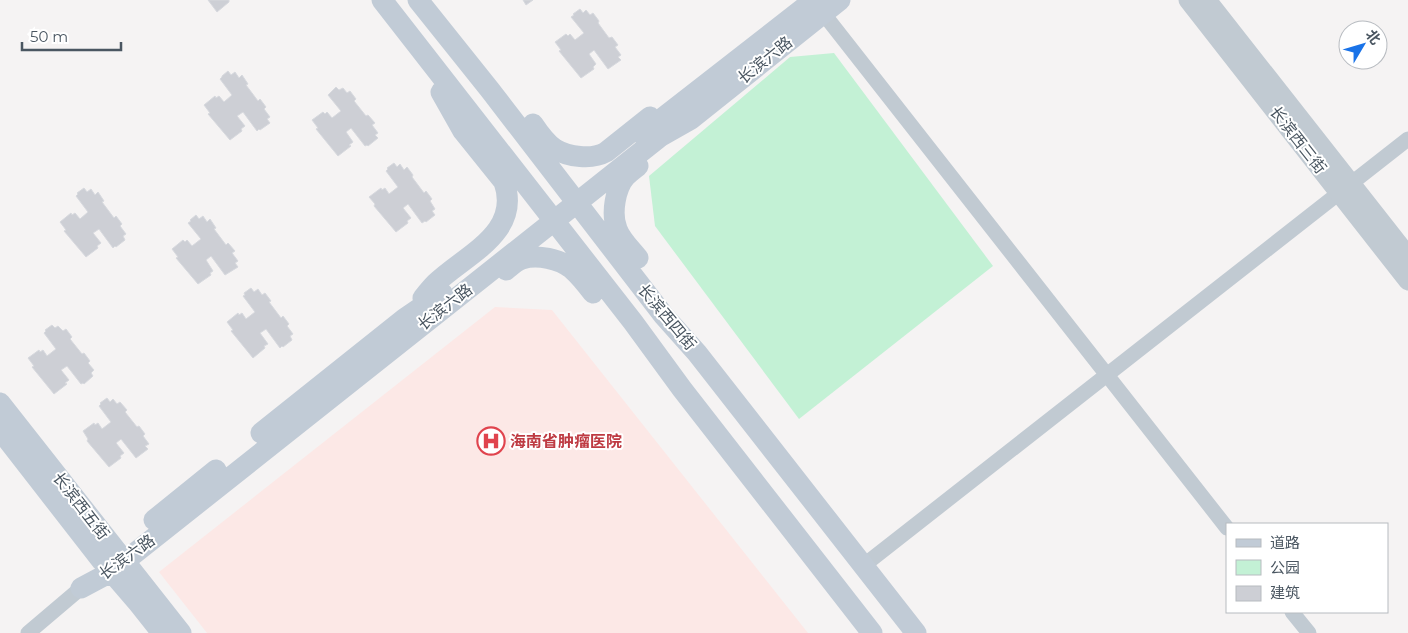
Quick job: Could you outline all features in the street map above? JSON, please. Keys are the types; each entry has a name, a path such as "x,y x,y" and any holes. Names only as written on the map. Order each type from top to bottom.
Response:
{"main road":[{"name":"长滨西四街","path":"382,0 872,633"},
{"name":"长滨西四街","path":"418,0 490,90 664,316 697,353 916,633"},
{"name":"长滨六路","path":"81,588 409,325 443,292 537,218 550,215 572,197 661,136 686,112 819,6 840,0"},
{"path":"409,325 436,283 495,234 506,213 507,202 504,182 463,131 411,37"},
{"path":"490,90 532,123 546,142 555,149 563,153 580,156 602,154 648,118 686,112"},
{"path":"686,112 666,144 626,176 616,196 614,212 616,228 621,237 676,307 697,353"},
{"path":"409,325 457,308 521,260 529,258 547,259 564,264 578,275 633,344 682,389"},
{"name":"长滨西五街","path":"0,403 113,561 139,604 162,633"},
{"name":"长滨西五街","path":"0,430 113,561 181,633"}],"street":[{"name":"长滨西三街","path":"1188,0 1345,188 1408,256"},
{"name":"长滨西三街","path":"1207,0 1345,188 1408,281"},
{"path":"819,6 1226,527"},
{"path":"863,566 1408,139"},
{"path":"28,633 81,588"},
{"path":"1293,613 1309,633"}],"shaded area":[{"name":"海南省肿瘤医院","path":"495,307 552,310 808,633 207,633 159,572"}],"green space":[{"path":"834,53 993,266 799,419 655,226 649,176 790,57"}],"building":[{"path":"208,0 229,0 229,2 217,12"},
{"path":"523,0 533,0 526,5"},
{"path":"580,9 583,13 586,10 590,15 593,13 609,38 612,37 618,45 615,47 621,55 618,57 621,60 608,69 594,50 589,54 596,64 593,67 594,69 581,78 559,51 561,50 555,42 566,34 568,36 570,34 575,40 584,33 571,17"},
{"path":"228,71 231,75 235,72 239,78 242,75 248,84 246,85 258,101 260,99 266,107 264,109 270,117 267,119 270,123 257,131 243,112 237,116 245,126 241,129 242,131 230,140 208,114 210,113 204,105 215,96 216,98 219,96 224,102 232,95 220,79"},
{"path":"336,87 339,90 343,88 347,93 350,91 356,99 354,101 366,116 368,115 375,123 372,125 378,133 375,135 378,138 368,146 365,146 351,128 346,132 353,142 349,145 351,146 338,156 316,129 318,128 312,120 323,112 325,114 327,112 332,118 341,111 328,95"},
{"path":"394,163 397,167 400,164 404,170 407,167 424,193 426,191 432,199 430,201 435,209 432,211 435,215 422,223 408,204 403,208 411,218 407,221 408,223 396,232 374,206 375,204 369,197 381,188 382,190 385,188 389,194 398,187 386,171"},
{"path":"84,188 87,192 91,189 95,195 98,192 104,201 102,202 114,218 116,216 122,224 120,226 126,234 123,236 125,240 113,248 99,229 93,233 101,243 97,246 98,248 86,257 64,231 66,230 60,222 71,213 72,215 75,213 80,219 88,212 76,196"},
{"path":"196,215 199,219 203,216 207,222 210,219 216,228 214,229 226,245 228,243 235,251 232,253 238,261 235,263 238,267 225,275 211,256 206,260 213,271 210,273 211,275 198,284 176,258 178,257 172,249 183,240 185,242 187,240 192,246 201,239 188,223"},
{"path":"251,288 254,292 258,289 262,295 265,293 281,318 283,316 289,324 287,326 293,334 290,336 292,340 280,348 266,329 260,333 268,344 253,358 231,331 233,330 227,322 238,313 239,315 242,313 246,319 255,312 243,296"},
{"path":"52,325 55,328 58,326 63,331 66,329 72,337 70,339 82,354 84,353 90,361 88,363 94,370 91,373 93,376 84,384 81,384 67,366 61,370 69,380 65,383 67,384 54,394 32,367 34,366 28,358 39,350 40,352 43,350 47,356 56,349 44,333"},
{"path":"107,398 110,402 113,399 117,404 120,402 127,410 125,412 145,434 143,436 149,444 145,446 148,449 136,458 121,439 116,443 124,453 120,456 121,458 109,467 87,441 88,439 83,431 94,423 95,425 98,423 102,429 111,422 99,406"}],"place":[{"name":"海南省肿瘤医院","path":"491,441"}]}
